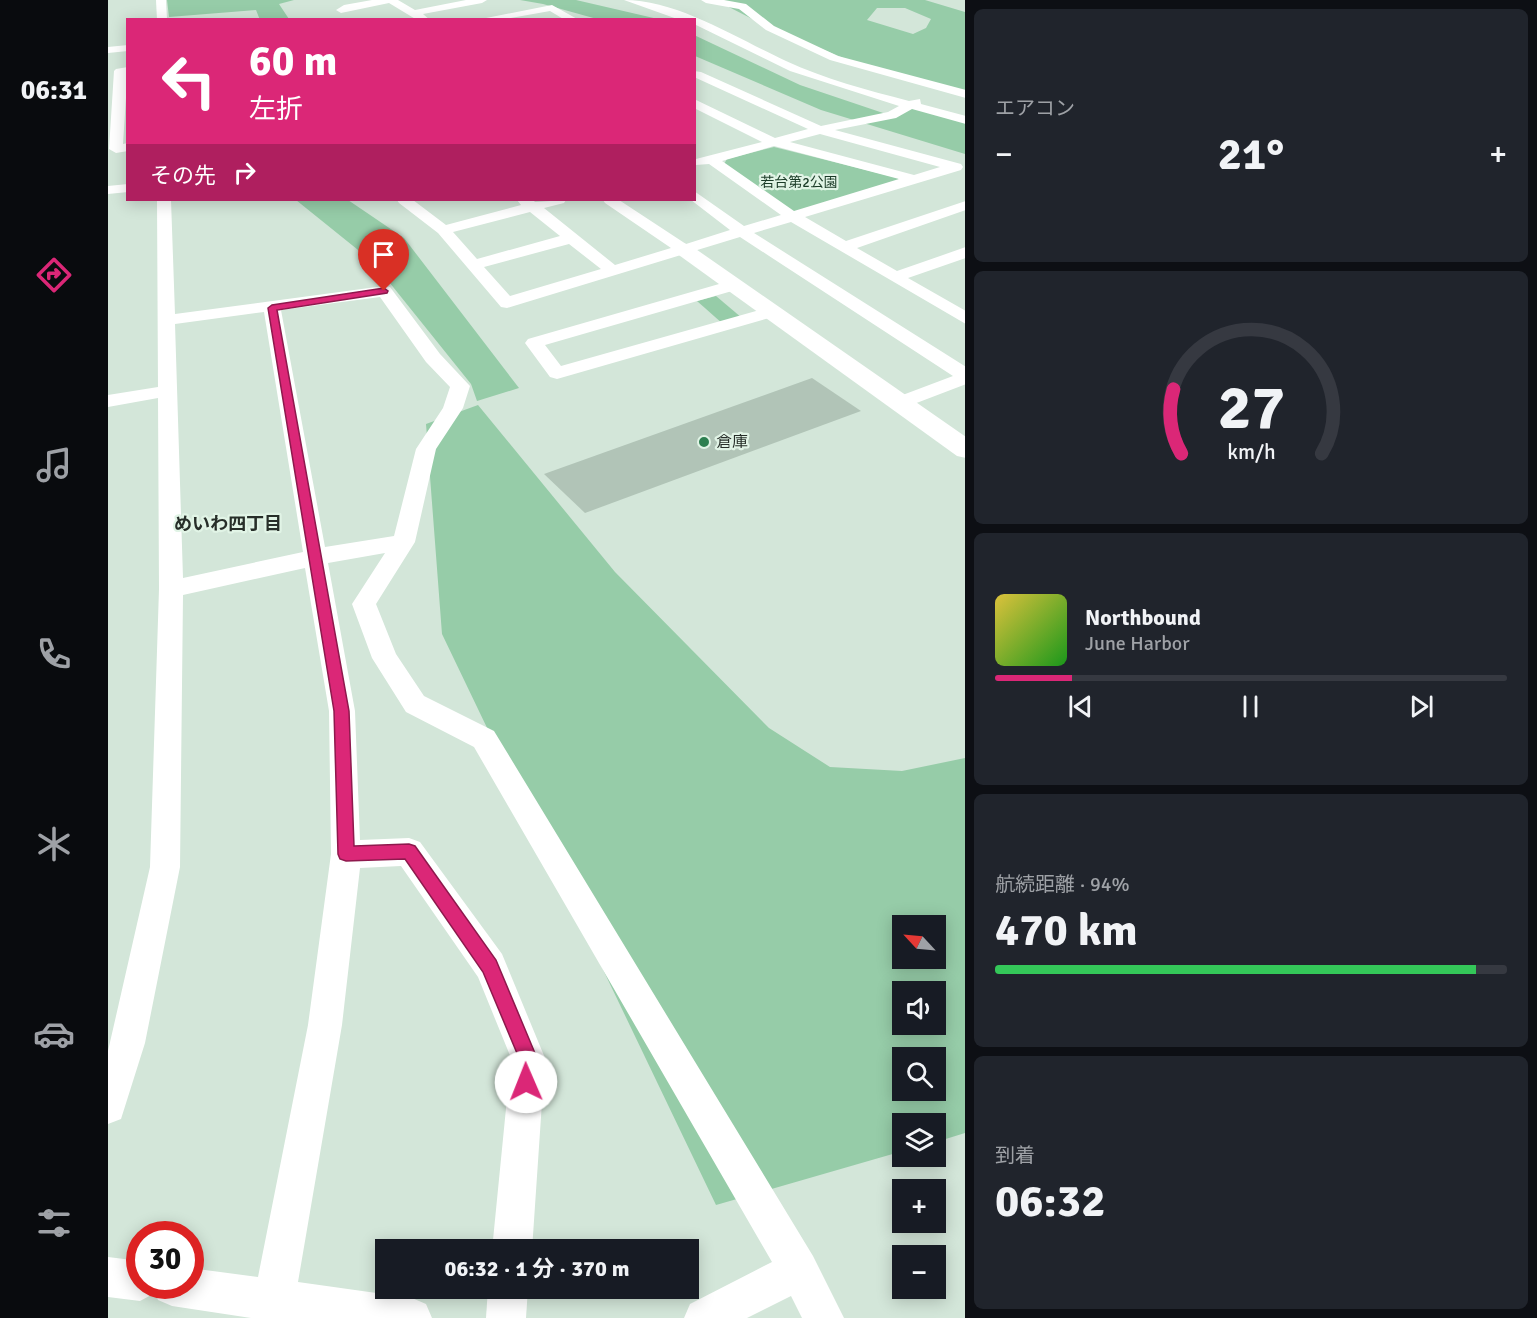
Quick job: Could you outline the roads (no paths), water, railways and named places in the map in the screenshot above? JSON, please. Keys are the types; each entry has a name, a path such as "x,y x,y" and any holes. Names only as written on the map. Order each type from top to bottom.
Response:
{"street":[{"path":"160,0 162,18"},
{"path":"345,8 391,0 422,18"},
{"path":"413,13 482,0"},
{"path":"629,0 687,18"},
{"path":"706,0 741,6 770,28 834,58 965,94"},
{"path":"345,8 366,13"},
{"path":"345,8 353,18"},
{"path":"492,18 552,8 570,18"},
{"path":"696,21 792,68 839,85 965,120"},
{"path":"750,46 792,39"},
{"path":"108,50 126,48"},
{"path":"126,70 120,71 116,149 126,147"},
{"path":"696,75 714,70"},
{"path":"696,75 820,130 960,169"},
{"path":"696,163 709,156 846,123 892,115 939,87"},
{"path":"696,104 773,142 914,179"},
{"path":"709,156 792,216 894,277 963,314"},
{"path":"408,202 443,230 507,303 914,179 960,169"},
{"path":"108,190 126,188"},
{"path":"696,197 741,232 965,375"},
{"path":"108,1106 128,1043 165,867 171,588 164,201"},
{"path":"443,230 528,203 549,201"},
{"path":"611,201 683,249 965,449"},
{"path":"634,201 670,230 683,249"},
{"path":"528,203 613,271"},
{"path":"844,246 965,205"},
{"path":"473,264 572,238"},
{"path":"894,277 965,252"},
{"path":"733,285 534,343 556,374 770,312"},
{"path":"166,320 272,308 384,291 433,358 460,386 453,408 426,449 404,542 364,604 385,658 415,704 484,739 799,1270 824,1318"},
{"path":"272,308 342,711 346,854 325,1025 274,1309"},
{"path":"899,403 965,376"},
{"path":"108,401 167,391"},
{"path":"171,588 316,557 404,542"},
{"path":"346,854 409,852 490,966 528,1058 513,1239"},
{"path":"704,1318 799,1270"},
{"path":"108,1277 126,1279"},
{"path":"204,1293 274,1309 412,1318"},
{"path":"506,1318 507,1299"}],"place":[{"name":"倉庫","path":"704,442"}],"district":[{"name":"めいわ四丁目","path":"228,524"}],"park label":[{"name":"若台第2公園","path":"799,182"}]}
